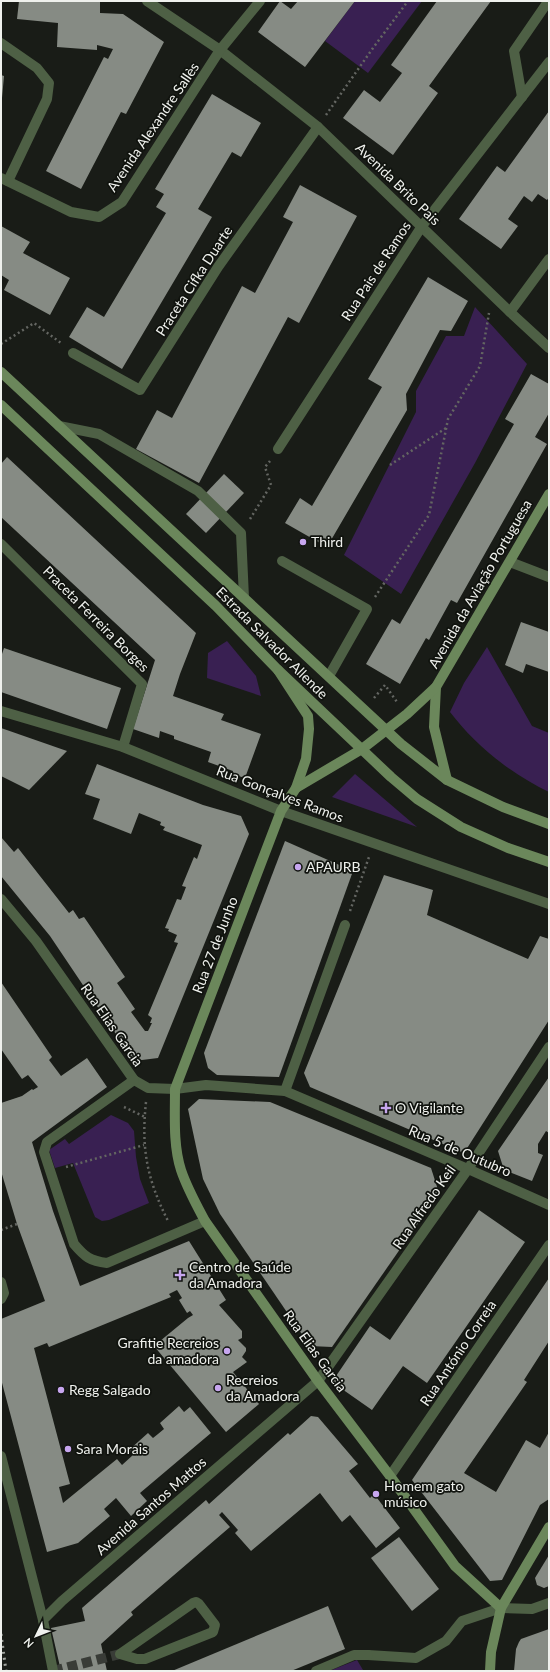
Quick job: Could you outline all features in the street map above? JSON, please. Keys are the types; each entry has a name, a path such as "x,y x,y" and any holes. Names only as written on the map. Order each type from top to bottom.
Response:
{"street":[{"name":"Avenida Brito Pais","path":"147,1 220,50 318,127 549,348"},
{"name":"Avenida Alexandre Sallès","path":"4,180 71,212 99,217 122,202 220,50 260,1"},
{"path":"522,97 514,51 547,3 549,5"},
{"path":"1,43 37,68 48,83 47,99 4,180"},
{"name":"Rua Pais de Ramos","path":"278,449 422,226 549,62"},
{"name":"Praceta Cifka Duarte","path":"73,353 140,390 218,267 318,127"},
{"path":"510,312 549,259"},
{"name":"Estrada Salvador Allende","path":"1,372 401,744 447,780 503,807 547,822"},
{"name":"Estrada Salvador Allende","path":"1,405 216,606 278,670 391,777 417,799 461,827 508,848 549,862"},
{"path":"58,426 99,434 198,491 241,534 244,598"},
{"name":"Avenida da Aviação Portuguesa","path":"296,788 362,749 436,687 549,494"},
{"name":"Praceta Ferreira Borges","path":"1,544 142,684 123,747"},
{"path":"282,561 367,610 328,676"},
{"path":"510,562 549,577"},
{"path":"278,670 308,716 309,729 306,759 296,788"},
{"name":"Avenida da Aviação Portuguesa","path":"436,687 434,727 447,780"},
{"name":"Rua Gonçalves Ramos","path":"1,711 123,747 281,811 549,904"},
{"name":"Rua 27 de Junho","path":"175,1089 281,811 296,788"},
{"name":"Rua Elias Garcia","path":"1,899 36,941 134,1080 148,1088 175,1089 176,1136 181,1169 192,1197 205,1221 318,1381 390,1476 455,1566 502,1608"},
{"path":"285,1091 345,925"},
{"name":"Rua Alfredo Keil","path":"318,1381 468,1169 549,1047"},
{"path":"134,1080 47,1142 44,1152 74,1244 84,1255 95,1261 107,1263 205,1221"},
{"name":"Rua 5 de Outubro","path":"175,1089 206,1085 285,1091 549,1205"},
{"name":"Rua António Correia","path":"390,1476 549,1245"},
{"path":"1,1282 4,1293 1,1299"},
{"name":"Avenida Santos Mattos","path":"43,1620 62,1601 318,1381"},
{"path":"1,1456 43,1620 53,1671"},
{"path":"490,1671 491,1652 502,1608 549,1527"},
{"path":"192,1603 199,1604 215,1625 212,1632 145,1659 137,1659 120,1654 192,1603"},
{"path":"316,1671 354,1655 368,1654 416,1658 446,1641 462,1621 502,1608 532,1609 549,1603"}],"path":[{"path":"318,127 408,1"},
{"path":"367,610 429,516 448,419 480,366 492,295"},
{"path":"1,344 34,323 73,353"},
{"path":"390,465 447,427"},
{"path":"241,534 271,485 265,467"},
{"path":"345,925 374,844"},
{"path":"148,1088 144,1145 148,1169 154,1190 174,1234"},
{"path":"108,1099 145,1117"},
{"path":"50,1171 144,1145"},
{"path":"1,1230 17,1224"}],"shaded area":[{"path":"355,1 422,1 368,73 325,41"},
{"path":"475,307 527,364 475,463 401,594 344,555 416,412 416,391 446,336 464,336"},
{"path":"227,641 256,676 261,696 207,678 208,653"},
{"path":"487,647 532,726 549,733 549,792 521,777 495,758 471,736 450,712 464,683"},
{"path":"355,774 417,827 332,797"},
{"path":"111,1115 128,1123 134,1131 136,1157 140,1179 149,1203 109,1220 102,1221 95,1217 73,1163 55,1168 49,1150 65,1139 69,1144"},
{"path":"357,1660 363,1670 367,1671 329,1671"}],"building":[{"path":"19,1 100,1 100,13 123,14 164,42 126,114 121,112 81,189 46,171 104,57 108,59 113,49 97,45 97,50 57,47 58,23 17,19"},
{"path":"280,1 291,9 298,1 355,1 305,67 258,32"},
{"path":"437,1 491,1 429,86 438,93 393,155 343,118 364,90 380,102 402,73 391,65"},
{"path":"1,75 4,76 2,98 1,98"},
{"path":"212,94 261,123 241,157 232,152 198,209 212,217 122,369 69,337 87,307 104,317 166,213 156,207 164,194 155,189"},
{"path":"549,111 549,197 547,200 538,194 532,202 524,196 508,219 518,226 501,249 459,219 497,166 505,172"},
{"path":"300,185 357,216 299,323 288,317 199,483 136,449 157,410 172,418 242,286 255,293 293,222 283,217"},
{"path":"1,226 30,242 23,253 70,278 50,315 4,290 9,280 1,275"},
{"path":"428,277 468,301 451,331 440,330 406,394 407,410 327,547 285,523 300,498 312,506 382,387 368,379"},
{"path":"531,374 549,384 549,413 535,437 547,444 457,603 451,600 429,640 426,638 400,684 366,664 392,619 400,624 492,463 514,424 505,419"},
{"path":"7,457 196,633 173,696 224,714 221,720 261,734 245,778 232,774 233,771 208,762 211,752 174,739 174,736 160,731 159,738 133,729 155,660 1,517 1,464"},
{"path":"224,474 244,493 206,533 186,514"},
{"path":"521,622 549,632 549,672 526,664 523,673 505,665"},
{"path":"4,648 121,688 107,729 1,692 1,657"},
{"path":"1,728 67,751 29,790 1,776"},
{"path":"97,764 203,805 241,816 249,834 158,1058 134,1061 50,936 1,876 1,837 14,852 18,848 69,913 73,910 79,919 84,917 125,977 117,983 135,1009 131,1012 145,1031 148,1031 152,1023 150,1023 152,1018 148,1015 178,943 174,942 177,935 165,928 177,899 181,900 186,887 182,886 194,857 197,859 202,845 163,830 165,827 160,825 161,822 139,813 131,834 93,819 100,799 85,794"},
{"path":"285,841 353,871 279,1077 217,1075 208,1068 204,1053"},
{"path":"384,875 433,890 427,915 528,959 540,936 549,939 549,1020 464,1153 310,1087 304,1073"},
{"path":"1,982 52,1057 49,1060 61,1076 87,1058 107,1087 32,1142 53,1211 80,1286 189,1241 226,1300 219,1305 242,1331 242,1338 238,1340 246,1348 246,1351 242,1357 247,1362 233,1372 259,1404 226,1432 154,1346 193,1315 190,1311 187,1313 179,1300 182,1298 177,1290 169,1294 171,1297 49,1347 47,1343 34,1348 70,1484 59,1487 63,1503 117,1459 122,1465 133,1455 129,1450 148,1433 153,1438 164,1429 160,1423 179,1406 184,1412 190,1407 211,1433 140,1493 147,1501 131,1516 116,1498 104,1509 110,1516 78,1543 47,1552 1,1379 1,1319 45,1301 17,1224 1,1171 1,1103 22,1096 38,1087 28,1075 22,1079 1,1049"},
{"path":"549,1077 549,1133 546,1131 538,1144 538,1153 543,1155 532,1181 504,1170 498,1151"},
{"path":"199,1099 270,1102 431,1168 439,1193 332,1347 310,1346 220,1214 203,1179 188,1109"},
{"path":"479,1210 525,1242 427,1383 403,1366 372,1410 332,1382 370,1326 390,1340"},
{"path":"549,1278 549,1341 524,1380 527,1382 464,1473 496,1492 526,1440 540,1448 549,1432 549,1499 540,1505 502,1580 490,1581 412,1480"},
{"path":"311,1416 318,1417 358,1464 349,1471 370,1498 374,1494 400,1528 376,1548 350,1515 342,1522 320,1493 251,1551 235,1533 238,1530 222,1512 219,1515 230,1527 131,1612 133,1615 101,1644 107,1671 61,1671 51,1628 85,1621 82,1608 206,1500 209,1504 288,1433 290,1435"},
{"path":"399,1537 439,1589 412,1611 371,1558"},
{"path":"549,1555 549,1586 544,1588 537,1585 535,1578"},
{"path":"328,1606 345,1649 291,1671 172,1671"},
{"path":"549,1629 549,1671 514,1671 516,1649 521,1639"}],"tunnel":[{"path":"53,1671 120,1654"}],"railway":[{"path":"1,1634 6,1671"}],"place":[{"name":"Third","path":"303,542"},
{"name":"APAURB","path":"298,867"},
{"name":"O Vigilante","path":"386,1108"},
{"name":"Centro de Saúde da Amadora","path":"180,1275"},
{"name":"Grafitie Recreios da amadora","path":"227,1351"},
{"name":"Recreios da Amadora","path":"218,1388"},
{"name":"Regg Salgado","path":"61,1390"},
{"name":"Sara Morais","path":"68,1449"},
{"name":"Homem gato músico","path":"376,1494"}]}
